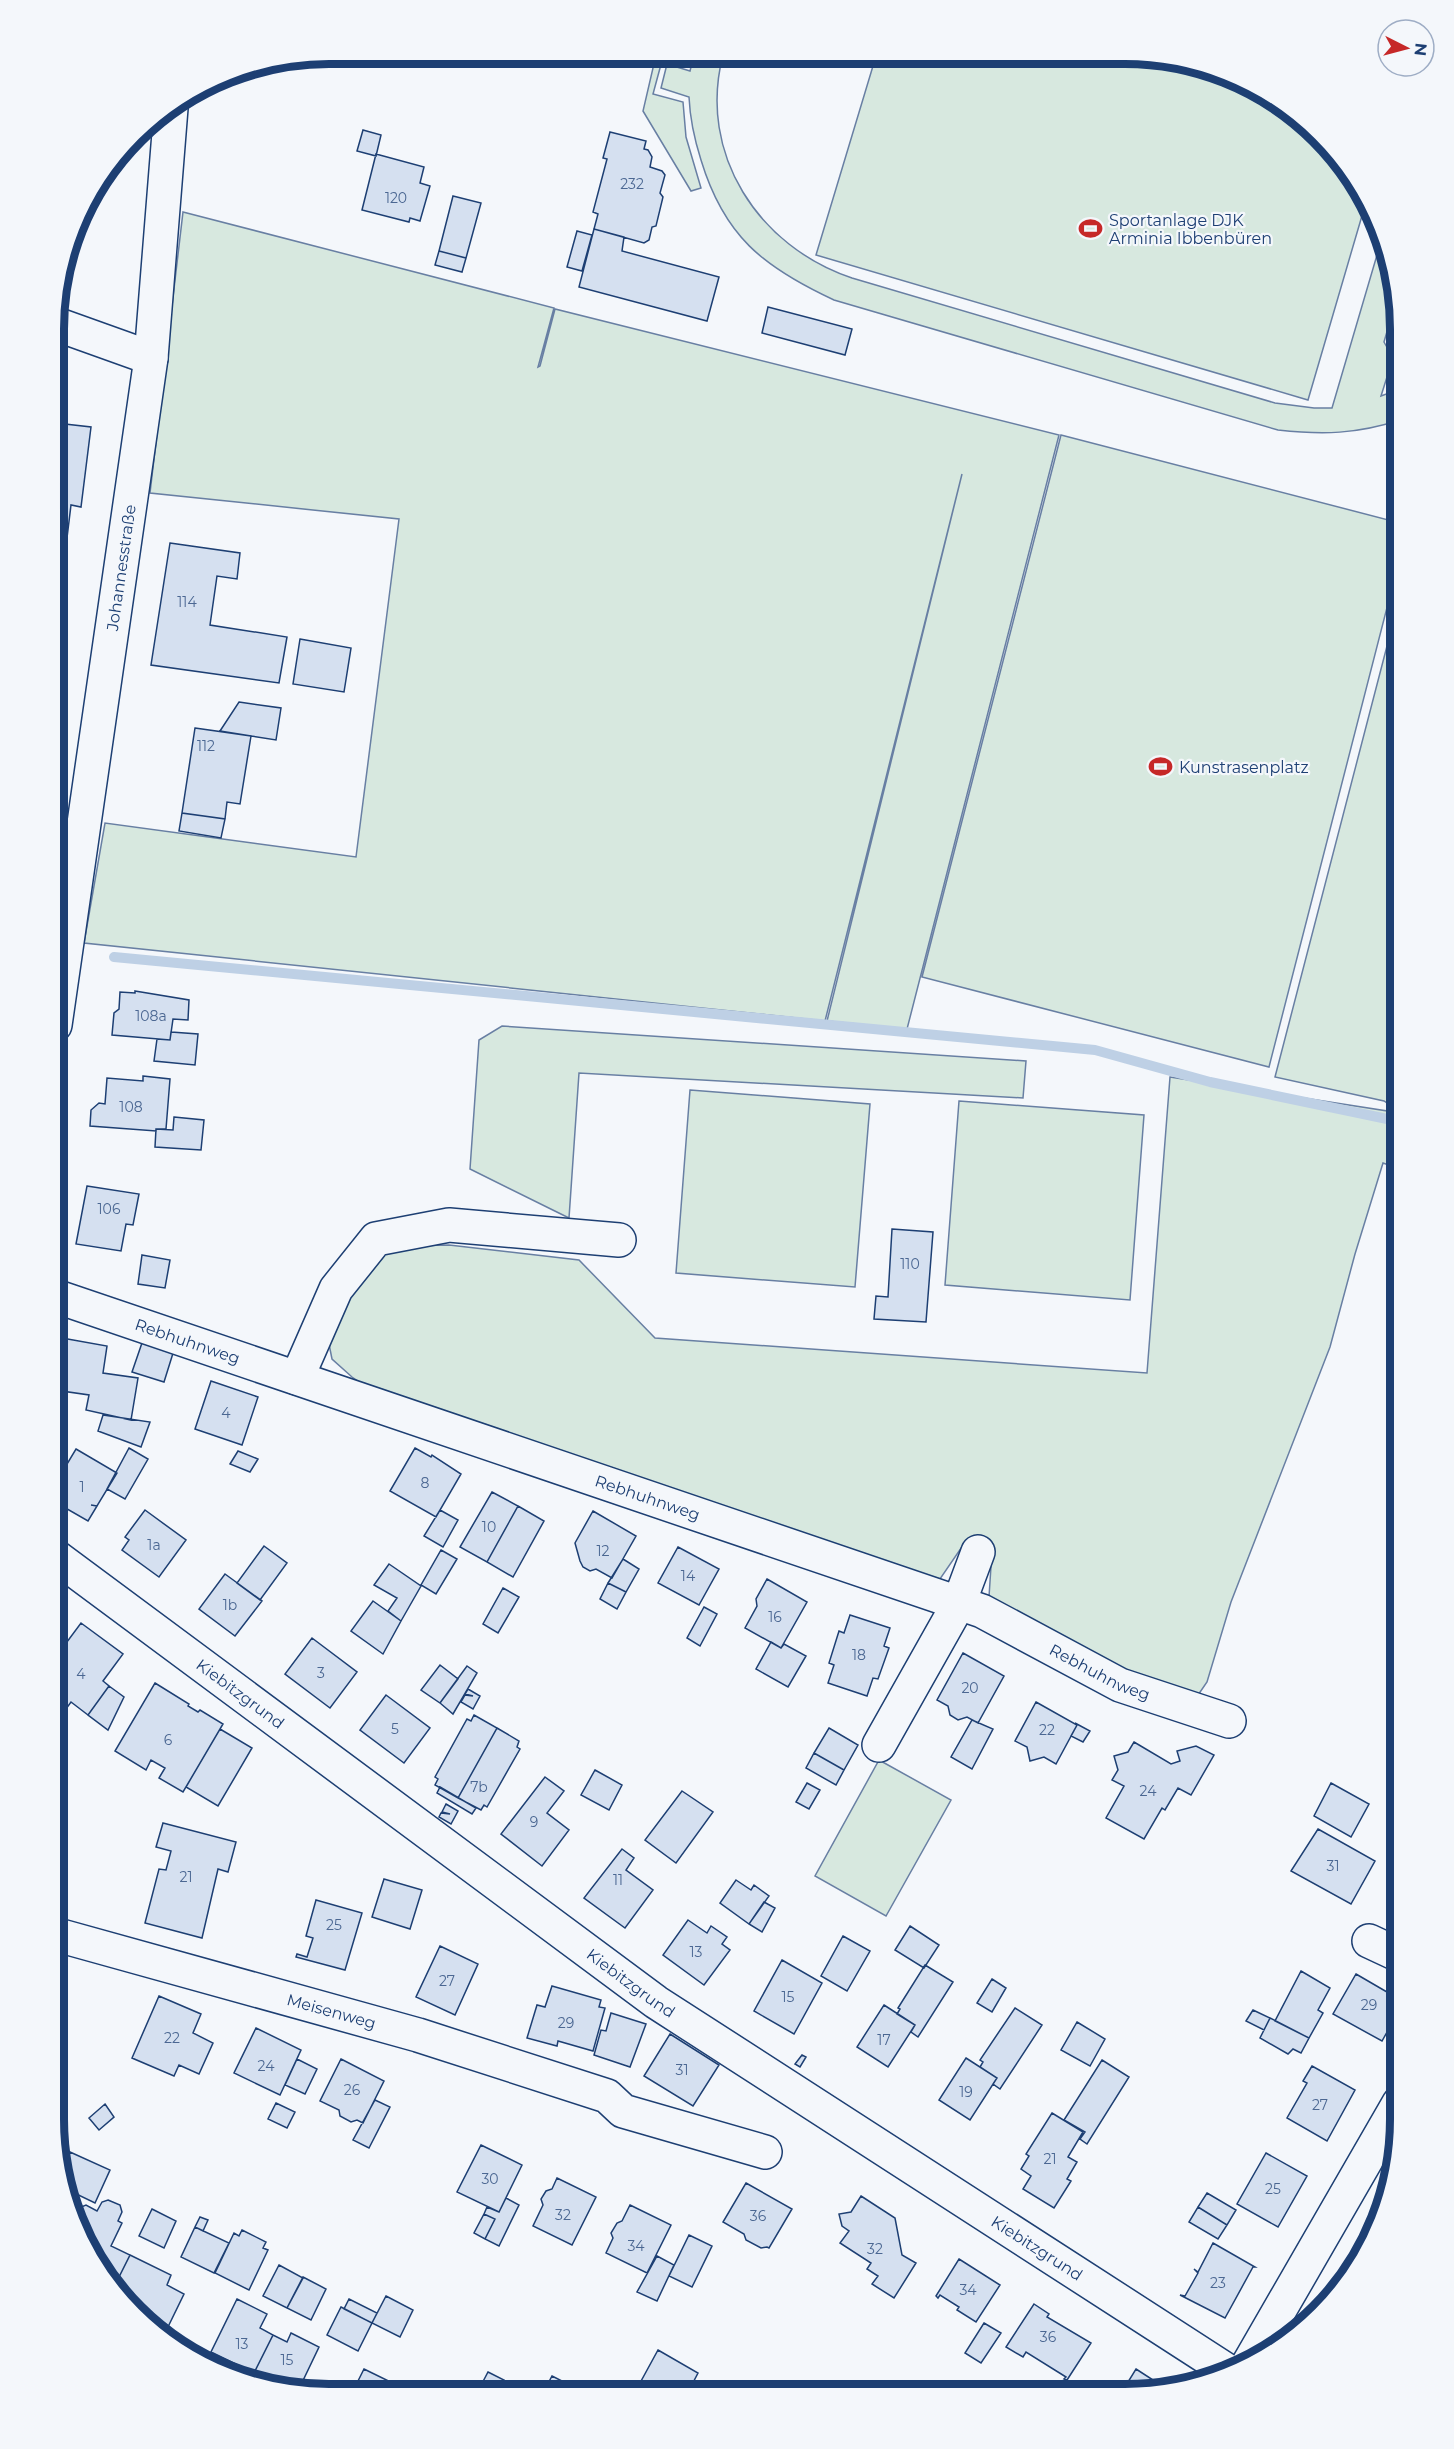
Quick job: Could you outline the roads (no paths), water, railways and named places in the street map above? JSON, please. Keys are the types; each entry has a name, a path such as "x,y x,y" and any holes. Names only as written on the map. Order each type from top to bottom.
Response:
{"street":[{"name":"Johannesstraße","path":"64,963 152,358 170,117"},
{"path":"64,327 152,358"},
{"path":"297,1378 336,1289 376,1239 449,1225 619,1240"},
{"name":"Rebhuhnweg","path":"64,1299 982,1611 1120,1685 1229,1721"},
{"path":"879,1745 959,1603 978,1552"},
{"name":"Kiebitzgrund","path":"64,1563 656,2002 1220,2366"},
{"name":"Meisenweg","path":"64,1937 418,2035 607,2096 623,2111 765,2152"},
{"path":"1369,1941 1390,1950"},
{"path":"1257,2349 1390,2119"}],"waterway":[{"path":"114,957 1095,1050 1210,1082 1390,1120"}],"place":[{"name":"Sportanlage DJK Arminia Ibbenbüren","path":"1091,229"},
{"name":"Kunstrasenplatz","path":"1161,767"}]}
